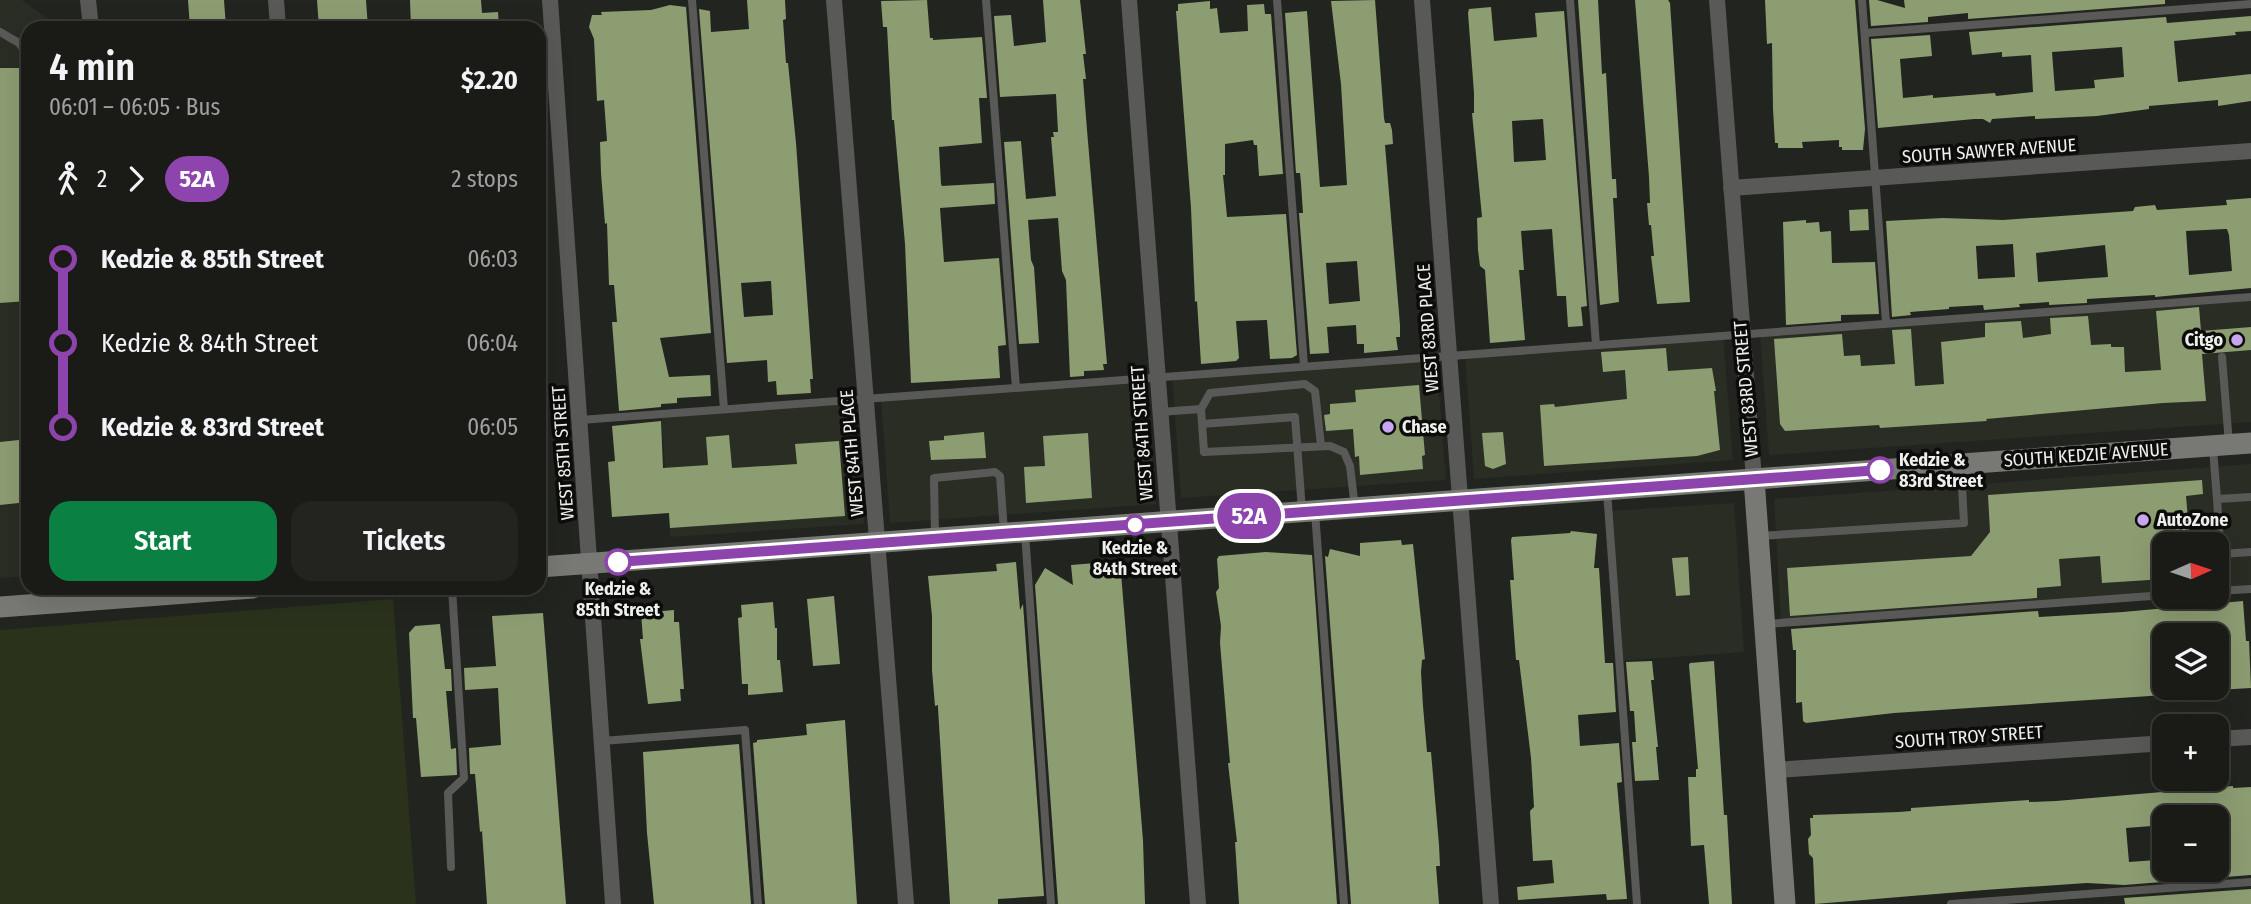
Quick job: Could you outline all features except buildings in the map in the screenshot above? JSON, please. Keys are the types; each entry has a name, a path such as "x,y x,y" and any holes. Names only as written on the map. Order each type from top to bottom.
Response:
{"main road":[{"name":"SOUTH KEDZIE AVENUE","path":"546,567 2251,443"},
{"name":"WEST 83RD STREET","path":"1754,479 1785,904"},
{"path":"0,607 67,595"}],"street":[{"path":"88,0 90,21"},
{"path":"276,0 278,21"},
{"name":"WEST 85TH STREET","path":"550,0 613,904"},
{"name":"WEST 84TH PLACE","path":"834,0 906,904"},
{"name":"WEST 84TH STREET","path":"1129,0 1198,904"},
{"name":"WEST 83RD PLACE","path":"1422,0 1491,904"},
{"name":"WEST 83RD STREET","path":"1717,0 1754,479"},
{"name":"SOUTH SAWYER AVENUE","path":"1731,188 2251,151"},
{"path":"2229,738 2251,737"},
{"name":"SOUTH TROY STREET","path":"1776,770 2152,744"}],"lane":[{"path":"692,0 723,409"},
{"path":"986,0 1016,388"},
{"path":"1277,0 1304,366"},
{"path":"1570,0 1596,345"},
{"path":"1862,0 1886,323"},
{"path":"1865,33 2251,4"},
{"path":"0,32 21,46"},
{"path":"580,420 2251,297"},
{"path":"2219,532 2217,499 2222,357"},
{"path":"1321,446 1315,391 1305,384 1210,393 1201,409 1204,452 1321,446 1330,446 1344,452 1350,466 1355,509"},
{"path":"1160,412 1201,409"},
{"path":"1202,424 1295,417 1297,447 1309,512 1343,904"},
{"path":"1758,536 1964,523 1961,464"},
{"path":"936,539 934,478 995,472 1000,476 1015,533 1051,904"},
{"path":"1607,491 1637,904"},
{"path":"2217,499 2251,497"},
{"path":"2230,553 2251,552"},
{"path":"2230,590 2251,589"},
{"path":"451,867 448,793 464,778 452,595"},
{"path":"1765,624 2152,596"},
{"path":"602,741 745,730 758,904"},
{"path":"1951,904 2251,882"}],"shaded area":[{"path":"0,0 22,0 50,21 21,21 21,576 0,578"},
{"path":"2251,297 2251,422 1769,455 1760,333"},
{"path":"1723,335 1733,460 1474,479 1465,355"},
{"path":"1436,356 1446,480 1181,498 1172,376"},
{"path":"1145,378 1156,504 890,523 881,398"},
{"path":"855,399 864,524 670,537 661,414"},
{"path":"2251,464 2251,589 2230,590 2230,532 2152,532 2152,596 1781,623 1774,499"},
{"path":"1734,503 1744,652 1619,661 1608,511"}],"green space":[{"path":"393,599 416,904 0,904 0,630"}],"bus line":[{"name":"52A","path":"618,562 1880,470"}],"place":[{"name":"Citgo","path":"2237,340"},
{"name":"Chase","path":"1388,427"},
{"name":"Kedzie & 83rd Street","path":"1880,470"},
{"name":"AutoZone","path":"2143,520"},
{"name":"Kedzie & 84th Street","path":"1135,525"},
{"name":"Kedzie & 85th Street","path":"618,562"}]}
